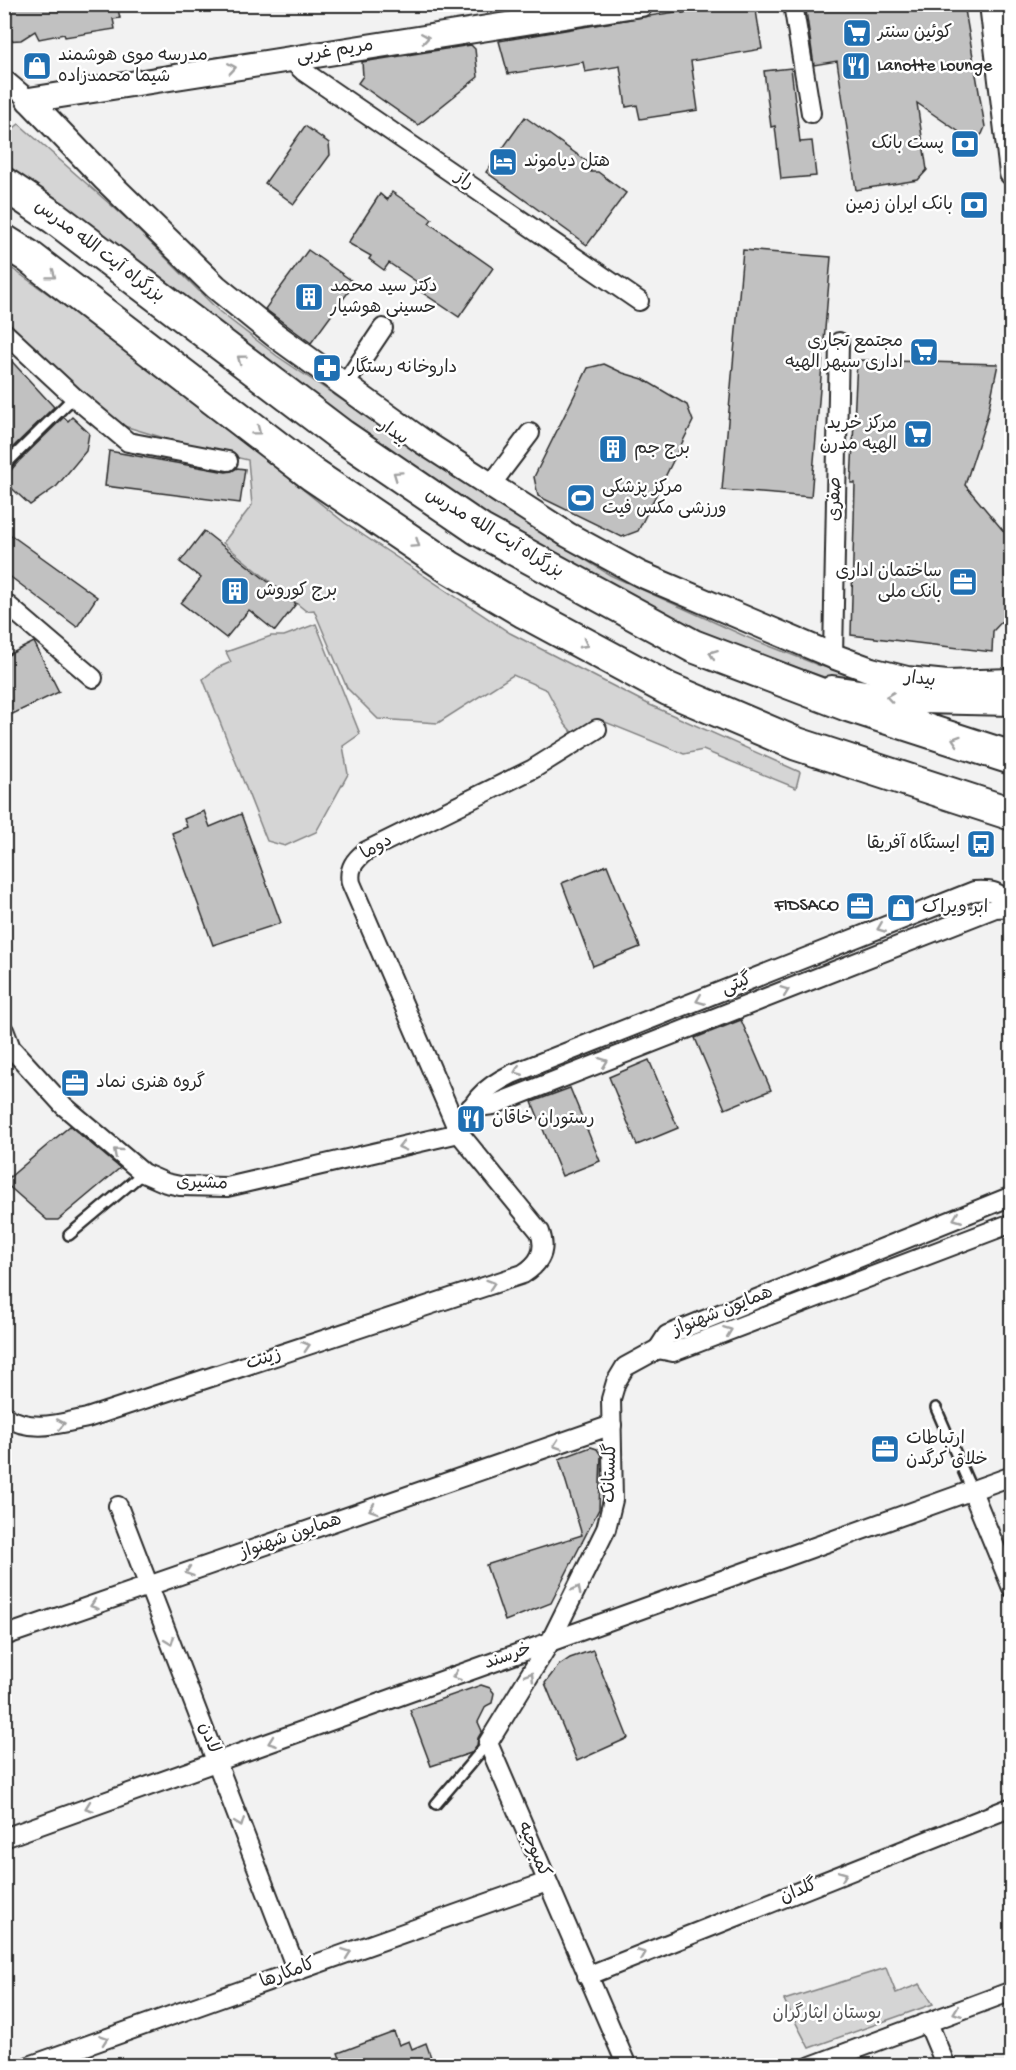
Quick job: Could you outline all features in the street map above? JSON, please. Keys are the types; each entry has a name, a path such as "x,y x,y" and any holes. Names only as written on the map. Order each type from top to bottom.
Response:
{"highway":[{"name":"بزرگراه آیت الله مدرس","path":"4,184 55,218 342,436 463,520 693,646 848,705 1011,758"},
{"path":"4,241 28,256 313,475 449,567 525,612 668,689 797,744 1011,814"}],"street":[{"name":"مریم غربی","path":"29,100 641,4"},
{"path":"793,4 811,113"},
{"path":"992,4 1011,173"},
{"name":"راز","path":"290,59 303,71 639,302"},
{"name":"بیدار","path":"4,79 29,100 105,179 216,287 275,335 422,441 578,541 640,574 832,656 877,672 907,679 947,683 1011,681"},
{"name":"بیدار","path":"29,100 44,134 209,295 279,354 414,448 569,546 635,582 788,653 816,657 832,656"},
{"path":"344,386 383,328"},
{"path":"4,332 74,397 128,442 228,461"},
{"name":"صفری","path":"832,656 839,342"},
{"path":"490,486 530,434"},
{"path":"4,602 93,678"},
{"path":"755,670 842,690 899,699 1011,702"},
{"name":"دوما","path":"523,1274 532,1268 541,1257 543,1241 540,1232 459,1133 349,875 356,858 366,851 523,774 597,729"},
{"name":"گیتی","path":"459,1133 470,1108 489,1086 512,1074 974,891 991,890 1000,894 1011,906"},
{"name":"مشیری","path":"4,1030 12,1048 64,1106 143,1173 166,1183 180,1186 227,1187 459,1133"},
{"name":"همایون شهنواز","path":"666,1345 1011,1196"},
{"name":"همایون شهنواز","path":"666,1345 1011,1223"},
{"name":"زینت","path":"4,1416 27,1426 43,1427 87,1418 523,1274"},
{"name":"گلستانک","path":"550,1642 606,1529 613,1500 611,1399 615,1382 625,1367 666,1345"},
{"name":"همایون شهنواز","path":"4,1636 612,1425"},
{"name":"خرسند","path":"4,1838 1011,1476"},
{"path":"972,1491 1011,1588"},
{"name":"لادن","path":"118,1506 297,1971"},
{"path":"488,1743 550,1642"},
{"name":"کمبوجیه","path":"488,1743 627,2066"},
{"name":"گلدان","path":"587,1976 1011,1807"},
{"name":"کامکارها","path":"29,2066 547,1882"},
{"path":"812,2066 1011,1991"},
{"path":"928,2024 945,2066"}],"lane":[{"path":"4,466 74,397"},
{"path":"69,1235 143,1173"},
{"path":"936,1408 972,1491"},
{"path":"436,1804 488,1743"}],"green space":[{"path":"19,124 128,220 220,312 277,356 497,505 610,575 749,638 818,665 883,685 827,678 723,642 620,597 478,517 5,172 5,135"},
{"path":"4,263 231,432 345,523 510,633 650,705 800,772 796,788 703,750 684,754 598,719 576,737 565,724 547,690 513,675 438,723 378,719 347,688 314,610 306,611 223,543 252,505 248,460 201,449 124,426 54,371 5,321"},
{"path":"316,624 360,734 343,746 348,774 316,832 285,846 267,841 203,679 217,668 231,662 226,652 271,636 284,636"},
{"name":"بوستان ایثارگران","path":"886,1968 896,1993 920,1984 933,2004 809,2048 784,2000"}],"building":[{"path":"4,4 117,4 120,18 113,19 115,29 39,39 35,31 21,40 4,41"},
{"path":"755,4 762,49 691,61 698,110 640,119 637,105 626,107 620,66 585,72 583,62 508,74 499,41 649,16"},
{"path":"805,4 964,4 985,127 982,134 977,138 968,138 917,103 927,170 918,180 856,190 837,61 814,65"},
{"path":"471,45 475,49 478,77 418,125 358,83 363,76 362,62"},
{"path":"791,68 800,142 812,141 816,176 781,179 775,126 771,127 764,71"},
{"path":"525,117 589,163 591,172 598,172 626,193 587,245 486,172"},
{"path":"305,126 329,143 330,155 294,204 265,183"},
{"path":"392,192 432,219 429,223 493,268 459,317 414,287 417,282 389,263 384,270 369,259 371,256 348,243 380,194 387,200"},
{"name":"دکتر سید محمد حسینی هوشیار","path":"308,250 355,283 311,343 265,309"},
{"path":"743,250 831,257 811,497 722,490"},
{"path":"4,353 54,407 10,450 4,443"},
{"path":"857,360 998,364 987,417 965,485 1011,540 1011,612 993,631 992,652 851,635 855,483 851,483"},
{"name":"برج جم","path":"604,364 643,379 687,405 693,421 638,531 622,537 538,496 534,477 588,368"},
{"path":"64,417 68,421 72,417 89,433 86,451 57,486 30,505 4,481 4,478"},
{"path":"109,451 226,472 237,468 245,469 240,503 105,486"},
{"path":"4,530 97,597 77,627 4,572"},
{"name":"برج کوروش","path":"204,531 296,604 275,631 249,610 226,638 181,603 201,578 180,562"},
{"path":"34,642 59,692 4,718 4,657"},
{"path":"204,811 210,827 241,814 281,923 213,945 172,833 187,827 184,819"},
{"path":"607,865 640,947 593,966 562,883"},
{"path":"741,1020 771,1090 725,1109 695,1038"},
{"path":"649,1060 678,1128 637,1145 609,1077"},
{"path":"570,1088 600,1161 562,1176 532,1102"},
{"path":"70,1126 120,1168 58,1220 47,1220 4,1182"},
{"path":"591,1447 597,1449 601,1455 599,1509 551,1603 505,1621 486,1565 582,1535 559,1459"},
{"path":"593,1650 628,1738 577,1761 545,1683 558,1666 570,1658"},
{"path":"481,1685 490,1688 494,1693 492,1703 486,1706 478,1722 482,1731 477,1745 471,1753 431,1766 410,1710"},
{"path":"394,2032 399,2045 409,2041 412,2049 426,2043 434,2066 343,2066 338,2053"}],"place":[{"name":"کوئین سنتر","path":"857,33"},
{"name":"مدرسه موی هوشمند شیما محمدزاده","path":"37,66"},
{"name":"Lanotte Lounge","path":"856,66"},
{"name":"پست بانک","path":"965,144"},
{"name":"هتل دیاموند","path":"503,162"},
{"name":"بانک ایران زمین","path":"974,205"},
{"name":"دکتر سید محمد حسینی هوشیار","path":"309,297"},
{"name":"مجتمع تجاری اداری سپهر الهیه","path":"924,352"},
{"name":"داروخانه رستگار","path":"327,368"},
{"name":"مرکز خرید الهیه مدرن","path":"918,434"},
{"name":"برج جم","path":"613,449"},
{"name":"مرکز پزشکی ورزشی مکس فیت","path":"581,498"},
{"name":"ساختمان اداری بانک ملی","path":"963,582"},
{"name":"برج کوروش","path":"235,591"},
{"name":"ایستگاه آفریقا","path":"981,844"},
{"name":"FIDSACO","path":"860,906"},
{"name":"ابر ویراک","path":"901,908"},
{"name":"گروه هنری نماد","path":"75,1083"},
{"name":"رستوران خاقان","path":"471,1119"},
{"name":"ارتباطات خلاق کرگدن","path":"885,1449"}]}
